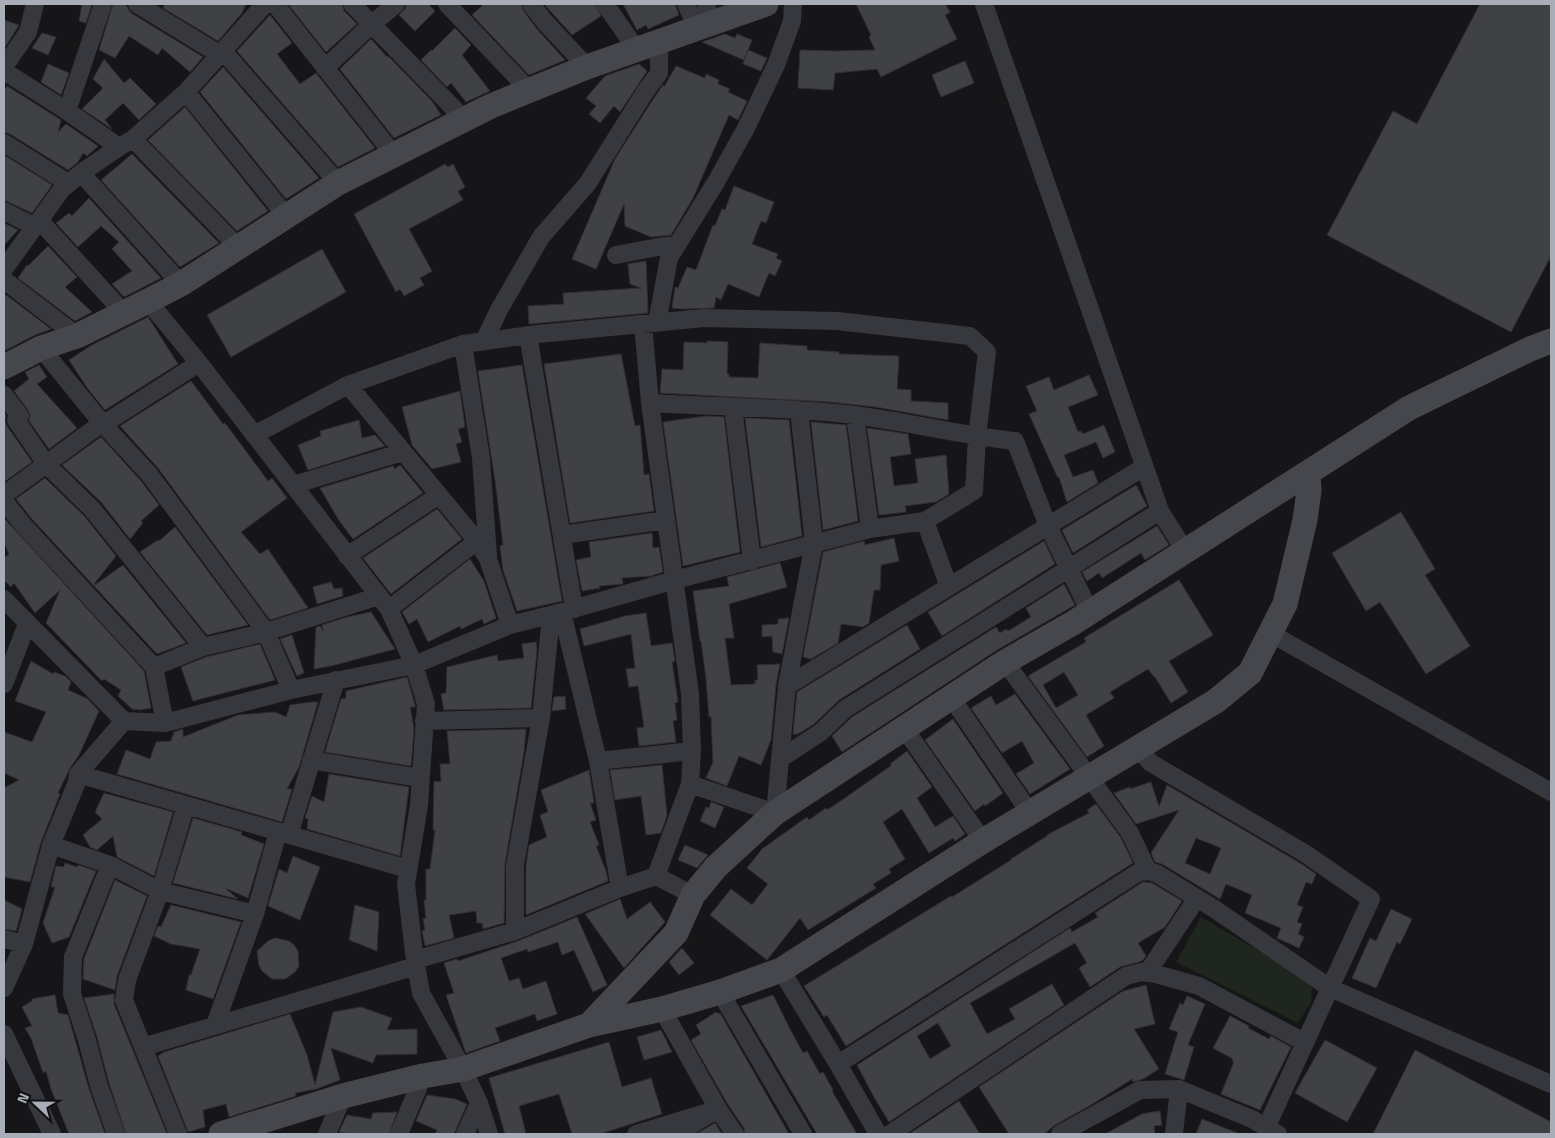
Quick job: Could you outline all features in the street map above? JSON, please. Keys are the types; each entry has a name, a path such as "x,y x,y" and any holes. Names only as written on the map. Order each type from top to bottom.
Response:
{"street":[{"path":"36,4 28,32 4,69 67,111 126,143 238,247"},
{"path":"67,111 103,4"},
{"path":"137,4 221,53 338,183"},
{"path":"4,269 62,189 74,178 126,143 186,92 265,4"},
{"path":"274,4 394,155"},
{"path":"352,4 464,119"},
{"path":"325,68 396,4"},
{"path":"447,4 529,90"},
{"path":"532,4 544,21 587,67"},
{"path":"484,341 500,308 541,237 588,183 644,92 659,73 648,45 605,4"},
{"path":"686,4 704,18"},
{"path":"4,368 41,348 77,336 181,284 338,183 491,106 587,67 648,45 704,18 766,4"},
{"path":"656,876 690,784 692,751 690,694 650,403 650,323 669,258 716,182 746,128 776,65 792,21 793,4"},
{"path":"984,4 1160,511 1185,551"},
{"path":"186,92 287,217"},
{"path":"4,143 74,178 181,284"},
{"path":"4,211 38,224 123,312"},
{"path":"616,255 678,245"},
{"path":"4,280 77,336"},
{"path":"148,301 199,363 384,602 414,665 426,704 419,805 406,884 416,963 422,993 463,1069 489,1134"},
{"path":"4,599 124,720 165,723 291,690 414,665 510,625 814,543 870,529 924,521 974,491 977,436 987,352 970,336 838,321 704,318 528,335 463,344 348,385 254,435"},
{"path":"515,931 515,865 540,718 562,612 562,535 528,335"},
{"path":"589,1025 676,933 693,895 716,866 775,812 1005,662 1090,612 1409,408 1530,349 1551,341"},
{"path":"463,344 481,458 488,559"},
{"path":"41,348 102,422 149,474 266,632 291,690"},
{"path":"4,495 102,422 110,420 199,363"},
{"path":"348,385 477,540 488,559 510,625"},
{"path":"4,394 20,416 16,420 46,464 93,510 203,647"},
{"path":"650,403 855,416 1015,441 1048,526 1090,612"},
{"path":"733,407 752,560"},
{"path":"775,812 787,686 814,543 799,411"},
{"path":"855,416 870,529"},
{"path":"293,485 403,452"},
{"path":"787,686 1144,467"},
{"path":"221,1134 343,1096 423,1076 463,1069 589,1025 662,1009 720,992 781,970 983,842 1216,701 1250,673 1286,604 1305,520 1308,473"},
{"path":"348,556 439,495"},
{"path":"4,501 24,526 154,667 165,723"},
{"path":"780,759 821,732 845,709 1160,511"},
{"path":"562,535 666,520"},
{"path":"924,521 949,587"},
{"path":"154,667 203,647 384,602 477,540"},
{"path":"562,612 598,761 620,888"},
{"path":"4,684 27,624"},
{"path":"1270,634 1551,792"},
{"path":"1005,662 1130,833 1148,871"},
{"path":"215,1025 311,760 336,680"},
{"path":"951,697 1030,813"},
{"path":"424,721 540,718"},
{"path":"4,988 24,944 51,845 77,782 78,774 124,720"},
{"path":"904,728 983,842"},
{"path":"1060,1134 1140,1090 1179,1089 1252,1119 1272,1131 1304,1042 1372,900 1306,854 1151,764 1137,748"},
{"path":"598,761 692,751"},
{"path":"311,760 420,778"},
{"path":"78,774 408,869"},
{"path":"690,784 775,812"},
{"path":"178,1134 124,1000 127,980 160,891 186,805"},
{"path":"51,845 110,865 160,891 255,914"},
{"path":"110,865 73,957 72,994 99,1086 116,1134"},
{"path":"838,1064 1139,872 1148,871 1156,873 1196,898 1330,988 1551,1084"},
{"path":"143,1047 515,931 620,888 656,876 693,895"},
{"path":"1147,973 1196,898"},
{"path":"4,939 24,944"},
{"path":"781,970 878,1134"},
{"path":"890,1134 1126,976 1141,972 1156,974 1198,986 1304,1042"},
{"path":"720,992 803,1134"},
{"path":"662,1009 718,1109 735,1134"},
{"path":"4,1034 52,1134"},
{"path":"399,1134 423,1076"},
{"path":"1174,1134 1179,1089"},
{"path":"328,1134 343,1096"},
{"path":"465,1134 478,1103"},
{"path":"636,1134 718,1109"},
{"path":"676,1134 718,1109"}],"shaded area":[{"path":"1201,917 1301,975 1312,987 1311,1002 1298,1023 1176,962"}],"building":[{"path":"82,4 92,4 86,23 79,21"},
{"path":"113,4 126,4 131,13 203,57 190,72 162,48 158,55 129,36 115,58 99,50"},
{"path":"165,4 246,4 242,13 218,41 163,8"},
{"path":"288,4 342,4 344,11 357,24 326,52"},
{"path":"406,4 428,4 435,11 415,31 399,15 406,8"},
{"path":"484,4 521,4 536,28 565,60 529,75 472,15"},
{"path":"544,4 595,4 601,16 572,35"},
{"path":"623,4 675,4 679,15 648,29 646,25 637,30"},
{"path":"856,4 945,4 950,12 945,15 957,39 881,77 877,69 835,73 833,90 798,88 800,50 875,50 869,37 871,35"},
{"path":"1480,4 1551,4 1551,256 1511,332 1327,235 1393,111 1417,124"},
{"path":"270,15 292,43 277,54 300,84 316,73 375,148 338,167 237,51"},
{"path":"4,20 19,25 4,49"},
{"path":"455,28 471,45 462,55 490,91 466,102 451,83 447,87 421,60"},
{"path":"42,33 56,37 48,55 32,48"},
{"path":"725,34 735,38 737,34 752,40 744,60 702,42"},
{"path":"371,39 432,101 441,115 394,138 340,69"},
{"path":"748,50 767,58 761,71 743,64"},
{"path":"104,59 124,83 130,78 156,104 139,120 123,103 105,120 112,129 82,109 103,88 93,79"},
{"path":"965,61 974,83 941,97 932,75"},
{"path":"48,64 69,73 61,95 41,82"},
{"path":"639,64 647,71 620,112 614,106 600,123 589,114 596,106 586,98 605,76"},
{"path":"676,66 705,78 706,74 719,80 718,84 730,89 728,92 747,101 738,120 729,115 693,198 671,235 651,237 625,226 624,204 596,269 572,259 615,159"},
{"path":"223,67 319,178 286,199 200,92"},
{"path":"7,86 61,120 58,132 66,124 98,146 87,156 83,153 78,162 68,170 4,132 4,91"},
{"path":"185,107 268,211 237,231 148,140"},
{"path":"132,154 219,243 180,267 101,180"},
{"path":"4,155 52,185 32,213 4,200"},
{"path":"445,164 448,167 453,164 465,187 458,191 463,200 409,229 432,271 420,278 424,285 404,296 400,289 396,292 354,214"},
{"path":"734,186 774,202 766,223 761,221 752,244 778,254 776,258 782,261 775,276 769,273 759,297 728,284 721,300 716,297 714,308 672,308 675,287 678,288 687,267 696,270 713,225 715,226 722,209 725,210"},
{"path":"89,198 161,278 124,297 112,284 132,271 112,249 119,242 101,226 78,247 56,223 69,213 72,216"},
{"path":"4,223 18,230 4,245"},
{"path":"48,246 77,277 65,287 92,312 75,321 18,278 27,265"},
{"path":"322,249 346,292 231,357 207,315"},
{"path":"646,261 648,313 529,324 528,306 564,304 563,293 641,288 630,284 628,264"},
{"path":"6,295 51,329 4,351 4,298"},
{"path":"148,317 178,364 105,410 88,389 69,360 92,345"},
{"path":"707,341 728,342 727,374 729,374 729,377 758,378 760,343 807,346 807,350 839,352 839,354 899,356 897,389 911,390 911,401 948,403 948,420 876,407 830,402 660,393 662,369 683,370 684,342 707,343"},
{"path":"621,354 635,426 640,425 644,475 649,474 654,511 570,523 544,364"},
{"path":"39,365 47,377 37,384 77,428 49,449 29,421 30,415 28,410 14,391 29,379 25,372"},
{"path":"522,365 562,601 517,611 503,570 500,546 503,545 495,480 478,371"},
{"path":"1089,375 1098,395 1068,407 1078,432 1081,431 1083,434 1104,425 1115,452 1103,458 1096,442 1064,455 1073,477 1093,470 1098,483 1067,502 1059,477 1029,414 1037,411 1026,386 1049,377 1054,390"},
{"path":"191,381 268,481 272,478 287,498 241,532 260,554 268,549 308,608 270,620 158,468 120,426"},
{"path":"460,391 465,427 458,429 462,442 456,444 461,462 432,469 412,445 402,407"},
{"path":"4,412 7,426 32,462 4,482"},
{"path":"706,416 724,417 740,552 683,566 663,422"},
{"path":"745,418 789,420 802,536 761,547"},
{"path":"359,420 362,438 375,435 385,446 308,470 298,445 321,436 320,431"},
{"path":"811,422 846,425 858,521 823,530"},
{"path":"867,428 908,434 911,454 890,457 894,486 918,483 915,459 946,455 949,494 936,502 905,506 906,512 879,515"},
{"path":"101,437 141,481 159,505 141,521 143,523 130,539 101,502 62,465"},
{"path":"400,465 423,493 353,539 338,519 320,488 393,466 395,469"},
{"path":"45,478 85,517 116,556 94,584 123,565 186,643 157,654 32,519 16,499"},
{"path":"1136,485 1147,506 1073,553 1062,530"},
{"path":"437,509 462,539 391,594 363,558"},
{"path":"1401,512 1435,569 1425,575 1470,646 1426,674 1380,602 1366,611 1332,553"},
{"path":"4,518 144,671 151,708 132,709 118,696 121,690 104,679 102,681 46,623 60,590 35,613 14,583 11,587 4,580 4,558 9,554 4,542"},
{"path":"1157,526 1169,545 1145,560 1141,553 1102,578 1099,573 1087,581 1082,572"},
{"path":"175,527 248,625 207,635 140,552 159,541"},
{"path":"652,533 653,548 659,547 663,572 651,576 622,578 623,584 599,586 600,588 582,591 576,560 591,557 589,542"},
{"path":"894,538 899,561 881,565 880,590 874,590 869,623 863,627 841,624 838,643 811,659 803,657 823,552 864,541 865,545"},
{"path":"1044,541 1055,564 942,636 928,612"},
{"path":"470,559 484,581 496,618 484,624 482,619 461,629 460,626 428,642 417,619 409,624 402,612"},
{"path":"780,563 787,587 729,604 734,638 725,638 731,685 755,684 755,680 758,680 757,665 780,664 776,685 771,740 761,765 739,756 727,786 706,778 713,762 711,716 709,717 706,679 693,591 729,586 727,577"},
{"path":"1179,580 1213,635 1169,661 1188,692 1171,703 1148,669 1110,692 1114,698 1086,715 1104,746 1087,757 1028,676 1086,642 1084,638","holes":["1064,672 1078,695 1056,708 1043,685"]},
{"path":"331,582 334,589 342,588 343,596 317,604 313,587"},
{"path":"1064,584 1075,605 997,650 842,752 832,736 852,717 996,627 1000,633 1006,629 1008,631 1031,617 1026,608"},
{"path":"371,612 395,649 314,669 316,627 320,626 323,631 322,625"},
{"path":"646,613 651,646 672,643 675,661 672,662 678,702 675,703 677,720 673,721 676,742 639,746 637,728 644,727 638,686 629,687 626,669 635,668 631,634 584,646 580,629 625,616"},
{"path":"789,618 782,654 773,652 772,636 762,637 762,625 778,624 778,619"},
{"path":"907,625 920,649 839,700 814,724 798,734 793,734 797,692"},
{"path":"292,635 304,673 297,676 280,639"},
{"path":"536,642 537,650 531,708 444,710 441,694 446,693 447,667 497,655 498,661 524,658 522,644"},
{"path":"260,644 275,680 193,701 181,667 206,657"},
{"path":"31,661 53,674 54,672 65,676 71,682 68,690 88,699 99,711 79,755 70,768 58,793 60,794 41,842 30,882 4,877 4,788 19,780 4,773 4,732 32,742 46,712 15,701"},
{"path":"407,677 415,705 415,707 410,707 414,729 411,766 325,752 341,699 346,698 346,691"},
{"path":"1015,694 1070,769 1030,794 1016,774 1034,763 1022,741 1002,753 971,708 991,696 996,705"},
{"path":"565,696 566,709 552,711 554,697"},
{"path":"318,702 299,767 287,789 292,789 282,822 117,774 126,750 150,759 156,742 171,741 174,732 183,729 183,737 238,715 275,712 286,717 290,705"},
{"path":"953,719 1003,793 975,811 925,740"},
{"path":"526,729 524,752 505,863 504,923 483,929 482,923 477,923 476,911 449,915 454,938 425,946 422,931 425,930 423,919 426,918 424,900 426,900 426,869 430,869 435,830 433,830 434,781 441,782 440,764 450,764 447,731"},
{"path":"907,751 932,787 917,798 935,827 953,816 965,834 955,841 953,838 929,853 902,809 883,822 905,859 889,869 891,873 873,884 876,888 808,930 800,918 767,960 710,915 731,889 752,905 768,884 747,868 762,849 807,817 809,820 845,798 892,765 890,764"},
{"path":"662,765 667,815 661,833 646,835 641,796 615,800 610,770"},
{"path":"589,770 594,803 590,803 596,820 590,822 599,845 596,846 608,881 526,915 526,866 529,845 547,837 540,815 548,812 541,790"},
{"path":"329,774 409,787 400,856 307,829 308,819 305,818 312,796 324,802"},
{"path":"1151,782 1159,807 1167,785 1316,874 1312,884 1306,882 1297,905 1303,907 1297,922 1302,924 1298,934 1304,937 1299,948 1277,938 1281,928 1245,913 1252,895 1226,884 1220,899 1162,864 1155,862 1151,853 1179,810 1136,824 1114,793 1130,787 1130,789","holes":["1196,838 1221,848 1210,874 1185,863"]},
{"path":"104,793 173,812 154,876 117,857 113,836 97,850 90,847 83,835 102,819 95,812"},
{"path":"711,802 724,807 715,828 700,821 706,807 709,808"},
{"path":"1096,804 1121,838 1133,863 846,1046 827,1015 824,1017 804,986 952,897 1047,835 1089,813 1087,810"},
{"path":"193,818 242,832 241,835 264,844 248,898 225,888 238,899 173,883"},
{"path":"685,845 708,855 697,868 678,860"},
{"path":"293,856 320,867 300,920 268,906 279,869 287,873"},
{"path":"65,863 96,871 69,937 52,943 43,923 55,887 51,887 56,866 64,867"},
{"path":"115,880 147,896 117,976 115,990 83,979 84,959"},
{"path":"1143,882 1152,883 1182,901 1165,927 1138,943 1146,956 1142,961 1120,967 1090,987 1079,968 1087,963 1075,943 970,1003 987,1034 1015,1019 1009,1009 1052,984 1064,1005 889,1122 857,1065 1070,928 1072,932 1098,917 1095,913","holes":["938,1023 951,1046 930,1059 917,1036"]},
{"path":"620,899 627,919 650,902 665,922 624,968 585,914"},
{"path":"4,900 22,909 16,931 4,929"},
{"path":"171,905 241,922 213,999 186,990 189,975 191,975 200,949 171,944 154,936 158,926 161,927"},
{"path":"355,905 379,912 377,951 349,940"},
{"path":"1391,909 1412,919 1400,944 1397,942 1376,988 1352,978 1370,938 1376,941"},
{"path":"577,917 607,985 593,992 574,950 562,955 558,942 528,952 527,949 501,958 509,981 519,978 523,989 546,981 557,1014 537,1021 535,1014 495,1028 500,1041 466,1053 446,995 454,993 444,963 457,959 458,961 518,941"},
{"path":"275,938 289,941 298,951 299,966 295,972 285,979 272,979 262,971 259,965 257,951 268,941"},
{"path":"682,948 694,963 679,975 669,962"},
{"path":"1146,985 1155,1024 1134,1029 1159,1069 1143,1079 1133,1082 1132,1079 1055,1125 1044,1134 1009,1134 979,1087 1123,991"},
{"path":"114,994 114,1004 167,1134 126,1134 84,998"},
{"path":"55,995 58,1013 68,1015 89,1089 105,1134 69,1134 46,1071 43,1073 31,1038 25,1028 32,1026 22,1007 32,1001 32,999"},
{"path":"773,995 803,1053 807,1051 820,1074 823,1072 857,1134 817,1134 741,1006"},
{"path":"1187,996 1205,1004 1188,1045 1194,1047 1184,1080 1165,1074 1178,1032 1169,1029 1180,1003 1183,1005"},
{"path":"361,1007 392,1018 387,1030 417,1029 417,1054 376,1055 373,1063 331,1048 340,1080 316,1089 295,1093 296,1096 229,1117 226,1104 203,1110 205,1127 188,1132 158,1056 164,1052 290,1014 307,1055 315,1085 333,1012"},
{"path":"716,1012 720,1013 789,1134 745,1134 744,1128 727,1103 691,1040 701,1034 696,1025"},
{"path":"1230,1016 1269,1039 1271,1036 1291,1047 1260,1110 1221,1094 1234,1062 1232,1061 1233,1059 1213,1048"},
{"path":"661,1030 672,1052 644,1060 637,1037"},
{"path":"1325,1040 1377,1068 1347,1122 1295,1093"},
{"path":"609,1042 622,1087 651,1078 662,1114 600,1134 572,1134 559,1094 519,1106 526,1134 505,1134 489,1078"},
{"path":"1415,1050 1551,1122 1551,1134 1373,1134"},
{"path":"427,1095 455,1099 467,1104 454,1134 435,1134 437,1130 416,1121"},
{"path":"959,1101 980,1134 909,1134"},
{"path":"1160,1111 1162,1125 1154,1126 1155,1134 1105,1134 1142,1114"},
{"path":"397,1112 389,1134 351,1134 339,1132 347,1115 371,1119 373,1113"},
{"path":"1202,1119 1240,1134 1196,1134"},
{"path":"715,1123 722,1134 696,1134"}]}
